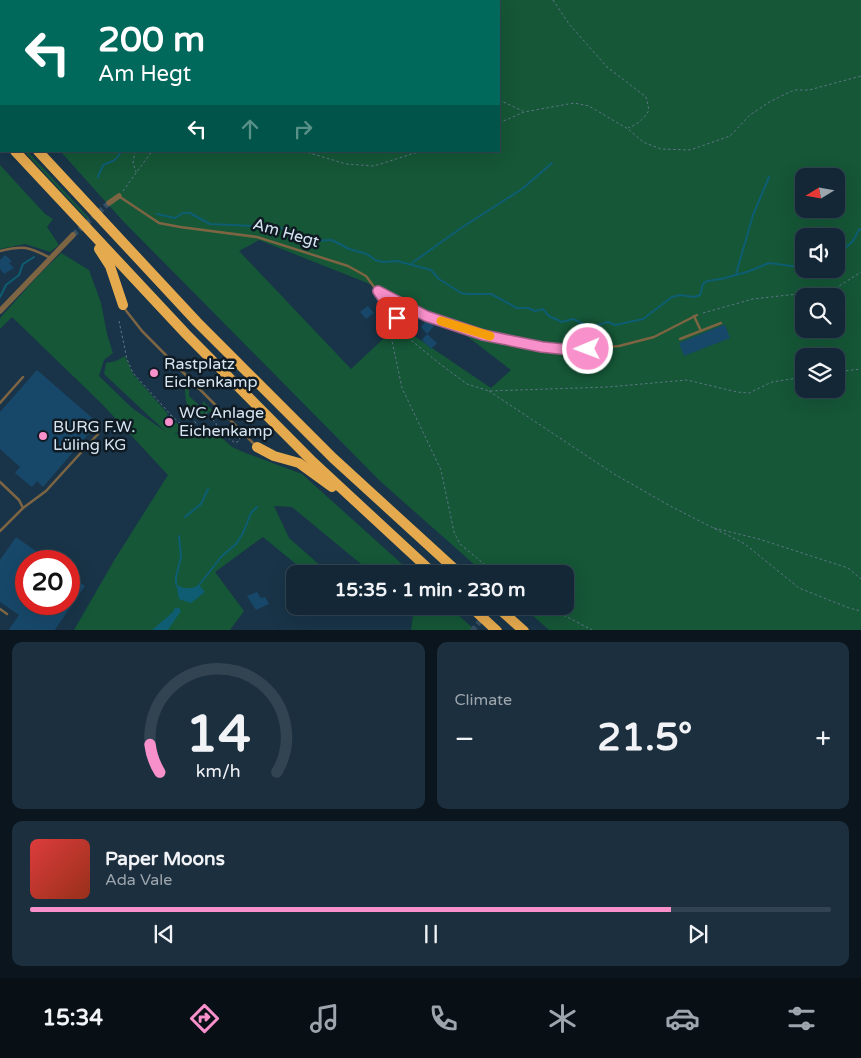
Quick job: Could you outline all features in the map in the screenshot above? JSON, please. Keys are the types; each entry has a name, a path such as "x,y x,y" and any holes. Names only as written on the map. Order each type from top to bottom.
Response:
{"highway":[{"path":"17,152 88,231 186,334 313,462 424,565"},
{"path":"39,152 197,322 333,458 450,565"},
{"path":"88,231 110,266 123,304"},
{"path":"257,447 274,456 298,463 362,508"},
{"path":"480,615 497,630"},
{"path":"506,615 524,630"}],"street":[{"path":"109,203 119,196"},
{"path":"0,311 73,235"}],"lane":[{"name":"Am Hegt","path":"119,196 159,222 180,227 257,237 348,266 366,276 406,328"},
{"path":"0,251 24,247 31,248 50,258"},
{"path":"378,291 426,316 483,335 542,347 571,350 619,346 654,337 696,316 701,331"},
{"path":"123,304 125,310 142,332 257,447"},
{"path":"680,339 721,323"},
{"path":"0,403 23,377"},
{"path":"0,531 23,508 46,491 98,434"},
{"path":"0,482 19,500 23,508"},
{"path":"0,609 7,614"}],"path":[{"path":"553,0 569,24 607,67 646,98 649,110 646,116 628,129"},
{"path":"500,124 524,112 574,103 589,106 628,129 643,142 661,149 690,150 730,136 750,115 771,101 794,90 809,90 861,76"},
{"path":"500,100 524,112"},
{"path":"135,152 133,163 136,173"},
{"path":"119,196 151,152"},
{"path":"306,152 346,164 374,166 417,152"},
{"path":"696,316 753,299 833,290 861,272"},
{"path":"397,318 391,328 402,388 441,470 454,532 460,544 485,565"},
{"path":"119,321 127,358 134,374 183,427 186,429 217,430 235,443 238,441 241,432"},
{"path":"412,341 467,384 489,391 614,474 745,544 799,588 848,608 861,611"},
{"path":"845,371 861,369"},
{"path":"489,391 608,387 687,380 737,392 749,392 772,382 795,378"},
{"path":"202,409 216,423 217,430"},
{"path":"192,418 200,429"},
{"path":"712,528 759,539 848,568 861,579"},
{"path":"564,615 594,630"}],"green space":[{"path":"500,0 861,0 861,630 549,630 532,615 574,615 574,565 475,565 380,481 123,221 61,152 500,152","holes":["259,240 390,292 432,320 459,330 511,370 491,388 398,325 351,369 239,251"]},
{"path":"25,152 28,152 89,218 88,220"},
{"path":"0,165 45,214 53,219 47,227 59,245 50,252 25,244 0,249"},
{"path":"61,253 89,270 101,303 113,353 104,360 99,376 132,408 166,432 104,374 106,363 116,361 125,356 133,374 168,414 163,422 170,428 176,422 182,429 174,434 185,432 210,433 220,436 232,447 302,474 403,565 359,565 361,564 292,507 274,506 289,538 320,565 297,565 263,537 215,572 244,611 230,630 74,630 115,559 168,475 102,404 12,317 0,329 0,318"},
{"path":"185,386 189,387 189,396 202,408 203,401 213,411 198,415 193,413 187,406"},
{"path":"458,615 475,630 411,630 413,616"}],"water":[{"path":"176,584 188,588 199,585 205,592 191,603 179,599"},
{"path":"175,608 179,608 181,611 168,630 152,630 173,612"}],"building":[{"path":"5,255 12,261 9,263 14,268 4,274 0,269 0,260"},
{"path":"368,306 374,313 366,319 360,312"},
{"path":"427,320 434,326 427,334 421,327"},
{"path":"725,325 730,338 684,356 679,343"},
{"path":"427,334 437,343 431,349 422,340"},
{"name":"BURG F.W. Lüling KG","path":"37,370 98,423 43,487 37,481 32,487 15,473 20,467 0,449 0,412"},
{"name":"WC Anlage Eichenkamp","path":"168,415 176,422 170,428 162,421"},
{"path":"16,537 34,550 15,550 15,612 0,602 0,560"},
{"path":"80,582 85,586 80,593"},
{"path":"257,592 261,598 265,597 269,604 256,610 247,596"},
{"path":"19,615 65,615 55,630 9,630"}],"waterway":[{"path":"98,177 103,165 115,160 121,152"},
{"path":"412,263 461,228 522,189 552,163"},
{"path":"736,274 753,215 769,177"},
{"path":"157,214 175,218 183,213 190,213 210,224 253,226 268,230 285,228 301,239 312,241 332,240 349,249 367,254 375,260 383,262 397,261 431,270 439,279 461,293 491,294 517,308 528,308 535,311 543,309 549,316 562,322 573,319 586,325 594,326 608,322 615,325 643,319 672,297 680,295 694,297 700,295 703,284 707,281 747,272 769,263 795,266"},
{"path":"845,248 853,241 861,229"},
{"path":"0,297 6,285 19,275 23,264 34,257"},
{"path":"185,517 201,504 208,489"},
{"path":"199,585 222,556 236,544 243,533 251,513 257,507"},
{"path":"176,584 181,557 179,536"}],"tunnel":[{"path":"73,235 109,203"},
{"path":"473,630 485,615"}],"slow traffic":[{"path":"441,321 490,336"}],"place":[{"name":"Rastplatz Eichenkamp","path":"154,373"},
{"name":"WC Anlage Eichenkamp","path":"169,422"},
{"name":"BURG F.W. Lüling KG","path":"43,436"}],"route":[{"path":"397,318 378,291 426,316 483,335 542,347 571,350 588,349"}]}
